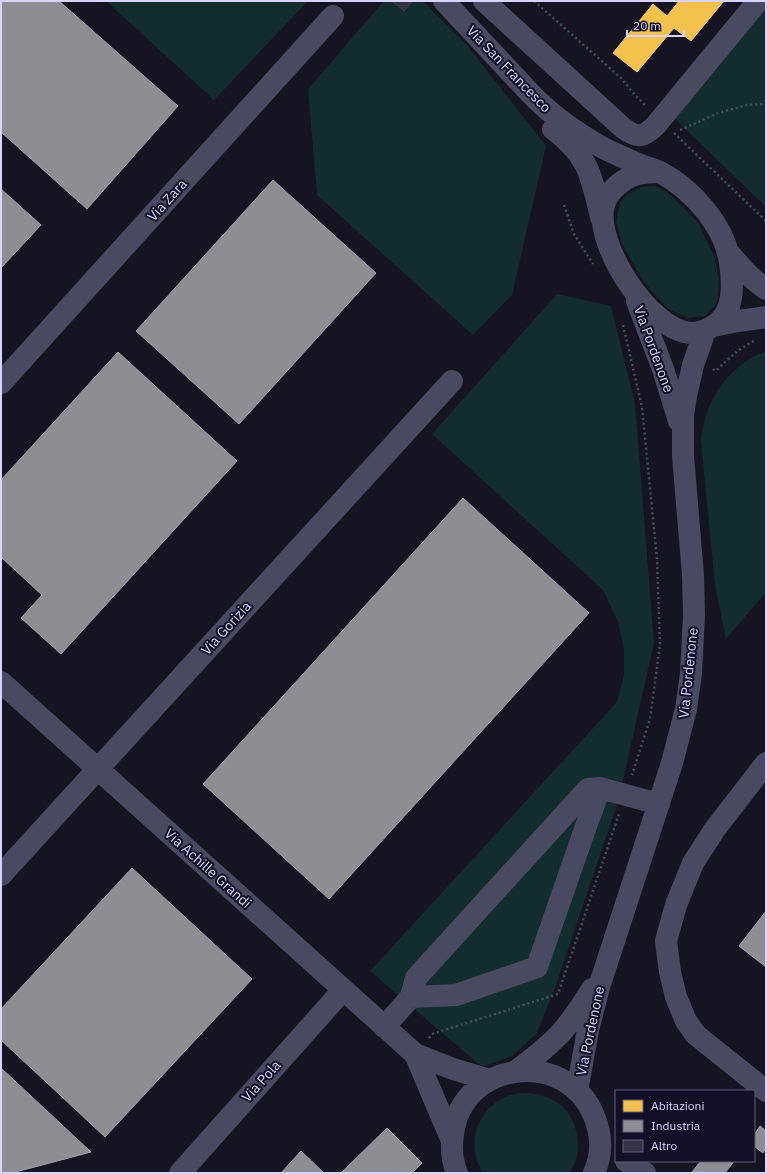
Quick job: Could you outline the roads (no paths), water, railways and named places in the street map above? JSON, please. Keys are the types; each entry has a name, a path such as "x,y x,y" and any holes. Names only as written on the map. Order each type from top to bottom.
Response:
{"street":[{"path":"484,1 624,128 634,135 642,135 647,133 656,125 758,1"},
{"name":"Via San Francesco","path":"446,3 530,93 545,107 576,131 605,148 626,159 659,172"},
{"name":"Via San Francesco","path":"446,3 528,107 576,149 588,167 592,178 602,221"},
{"name":"Via Zara","path":"1,383 333,16"},
{"path":"766,289 744,271 729,253 720,232 709,215 702,206 677,183 659,172 640,174 626,179 611,192 604,205 602,221 611,250 631,286 649,310 666,322 691,333 738,321 766,317"},
{"path":"709,329 725,317 730,302 732,282 729,253"},
{"name":"Via Pordenone","path":"631,286 663,368 683,436"},
{"name":"Via Pordenone","path":"577,1091 591,1017 604,971 659,804 684,720 690,681 694,615 693,581 683,456 683,415 693,366 709,329"},
{"name":"Via Gorizia","path":"1,875 452,381"},
{"name":"Via Achille Grandi","path":"1,682 415,1054"},
{"path":"766,763 715,829 694,863 676,905 666,941 670,972 676,997 686,1021 696,1034 766,1091"},
{"path":"410,997 456,995 537,967 600,788"},
{"path":"384,1027 410,997 416,978 588,789 600,788 659,804"},
{"path":"571,807 585,829"},
{"name":"Via Pordenone","path":"516,1071 542,1051 560,1033 578,1011 604,971"},
{"name":"Via Pola","path":"180,1173 343,990"},
{"path":"415,1054 453,1069 490,1080"},
{"path":"415,1054 452,1141"},
{"path":"457,1173 452,1141 454,1129 457,1117 470,1096 490,1080 503,1074 530,1070 549,1074 569,1084 586,1101 597,1123 600,1136 599,1158 594,1173"},
{"path":"600,1136 615,1152"},
{"path":"628,1162 644,1173"}]}
